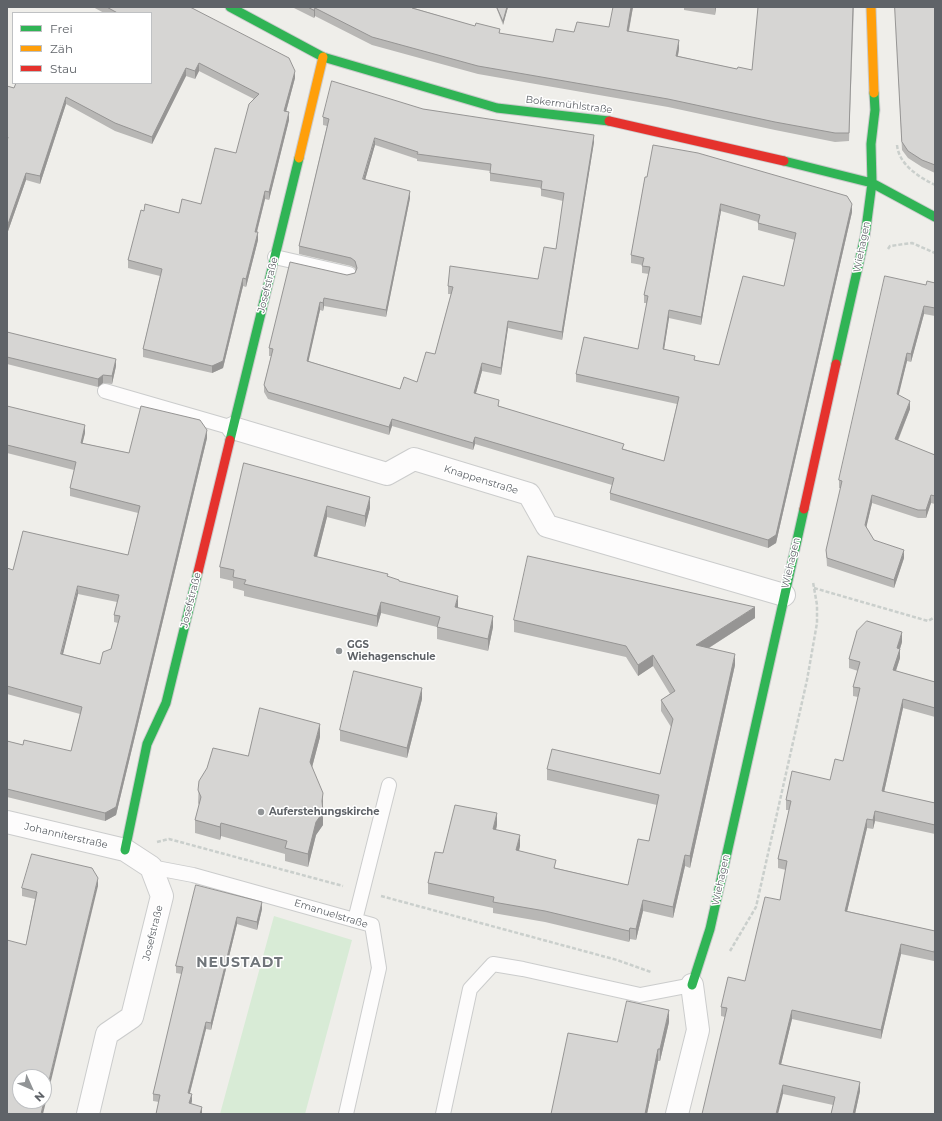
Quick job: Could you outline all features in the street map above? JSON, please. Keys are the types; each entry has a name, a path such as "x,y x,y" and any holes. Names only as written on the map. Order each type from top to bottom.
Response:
{"street":[{"name":"Bokermühlstraße","path":"230,7 323,57 497,108 601,119 768,156 872,184 935,217"},
{"name":"Wiehagen","path":"677,1114 698,1030 692,985 710,929 865,236 872,184 871,144 875,110 871,7"},
{"name":"Josefstraße","path":"125,850 147,744 166,703 323,57"},
{"name":"Knappenstraße","path":"233,428 387,474 414,459 529,494 547,526 784,596"},
{"name":"Johanniterstraße","path":"7,822 125,850"},
{"path":"125,850 151,868"},
{"name":"Josefstraße","path":"88,1114 107,1034 132,1017 162,896 151,868"}],"lane":[{"path":"275,257 349,274"},
{"path":"105,391 233,428"},
{"path":"355,920 389,785"},
{"name":"Emanuelstraße","path":"151,868 193,875 372,925 379,968 346,1114"},
{"path":"443,1114 470,989 493,964 523,969 640,995 692,985"}],"path":[{"path":"887,250 890,246 912,243 935,254"},
{"path":"726,956 756,907 807,680 817,623 813,580"},
{"path":"784,596 814,587 928,621 935,617"},
{"path":"125,850 169,839 618,960 654,973"}],"green space":[{"path":"274,916 352,940 305,1114 220,1114"}],"building":[{"path":"107,7 190,7 289,58 295,71 284,111 289,112 269,192 265,191 255,232 258,232 246,279 243,278 223,361 212,366 143,349 162,269 128,260 141,210 144,211 145,204 179,213 182,199 201,204 215,148 236,153 249,104 259,94 199,63 195,71 186,68 152,137 115,123 66,97 40,176 26,173 7,227 7,86 14,88 16,84 152,84 152,12 116,12"},
{"path":"308,7 413,7 412,8 475,26 476,23 500,29 499,33 553,42 556,29 574,32 577,22 609,27 613,7 631,7 627,31 679,40 676,56 737,69 738,67 752,70 758,7 853,7 849,133 835,133 668,99 478,66 372,37 315,8 314,10"},
{"path":"497,7 507,7 503,21"},
{"path":"895,7 935,7 935,165 922,160 908,151 902,142"},
{"path":"332,81 423,109 594,135 562,332 508,321 501,368 482,363 474,393 499,400 498,406 624,444 622,449 664,461 679,397 576,374 584,337 638,349 648,296 644,295 650,267 642,266 644,258 631,255 645,177 647,177 653,145 698,153 847,196 852,204 776,535 768,540 610,493 614,478 475,437 473,443 392,419 389,427 268,392 264,385 273,349 269,348 290,262 347,275 355,273 357,268 355,261 351,258 299,246 329,119 323,117","holes":["375,138 418,152 417,154 491,164 490,173 542,181 541,189 564,193 556,249 544,247 538,279 450,266 448,286 453,287 435,354 426,352 417,382 404,377 400,389 307,361 320,302 323,303 324,298 386,310 410,191 363,179","721,204 760,215 758,223 796,233 784,286 743,276 719,365 694,360 695,356 663,349 669,310 701,317"]},
{"path":"885,276 926,285 927,281 935,283 935,308 924,306 911,354 907,353 897,394 910,401 895,439 935,455 935,496 931,495 926,510 918,510 872,495 865,525 874,540 904,550 894,580 827,558 826,550 842,481 839,480"},
{"path":"7,332 116,359 112,376 103,375 98,379 7,357"},
{"path":"7,406 85,425 81,443 129,453 141,406 200,420 207,430 116,807 105,813 7,789 7,741 23,745 24,740 71,751 82,707 7,686 7,568 13,570 23,531 128,555 140,506 70,488 76,462 7,445","holes":["78,586 119,595 114,615 120,616 111,649 103,652 100,664 61,654"]},
{"path":"244,463 370,497 365,516 327,506 314,556 388,574 387,576 399,581 458,596 455,607 493,616 488,639 437,627 440,617 381,602 377,616 244,584 246,580 233,577 234,570 220,567"},
{"path":"528,556 755,607 696,645 735,654 690,856 685,855 673,907 643,900 636,929 630,928 629,931 545,911 493,902 494,897 428,883 435,852 443,853 455,805 497,813 493,829 520,835 516,850 556,860 554,868 628,885 638,839 649,841 659,795 547,769 552,749 660,774 673,719 661,700 675,691 653,655 638,665 626,646 514,620"},
{"path":"867,621 902,632 897,648 900,649 893,670 935,682 935,708 903,699 882,791 935,803 935,825 875,811 873,820 867,819 845,911 935,931 934,952 901,944 881,1030 792,1010 779,1064 860,1082 853,1114 831,1114 835,1097 783,1085 776,1114 702,1114 727,1008 721,1007 728,977 745,981 765,897 780,900 787,861 778,859 791,801 786,800 792,771 830,780 835,759 843,761 860,688 853,687 860,662 849,659 857,631"},
{"path":"354,671 422,688 407,748 340,730"},
{"name":"Auferstehungskirche","path":"260,708 320,724 310,762 323,793 323,812 316,822 308,854 285,848 287,841 221,823 220,827 195,820 201,797 198,790 199,781 207,768 213,748 248,756"},
{"path":"32,854 92,868 98,878 52,1069 12,1069 12,1109 42,1109 41,1114 7,1114 7,940 26,945 37,892 22,888"},
{"path":"196,885 262,902 257,922 237,917 211,1023 206,1022 188,1093 192,1094 189,1103 202,1107 200,1114 156,1114 160,1095 153,1094 183,967 176,966"},
{"path":"627,1001 669,1010 660,1049 658,1049 645,1114 551,1114 568,1033 617,1042"}],"traffic: fast":[{"path":"230,7 323,57 497,108 609,121"},
{"path":"836,364 865,236 872,183 871,144 875,110 874,93"},
{"path":"230,440 299,158"},
{"path":"784,161 872,183 935,217"},
{"path":"692,985 710,929 804,509"},
{"path":"125,850 147,744 166,703 198,572"}],"traffic: slow":[{"path":"871,7 874,93"},
{"path":"299,158 323,57"}],"traffic: jam":[{"path":"609,121 784,161"},
{"path":"804,509 836,364"},
{"path":"198,572 230,440"}],"place":[{"name":"GGS Wiehagenschule","path":"339,651"},
{"name":"Auferstehungskirche","path":"261,812"}],"district":[{"name":"NEUSTADT","path":"240,963"}]}
